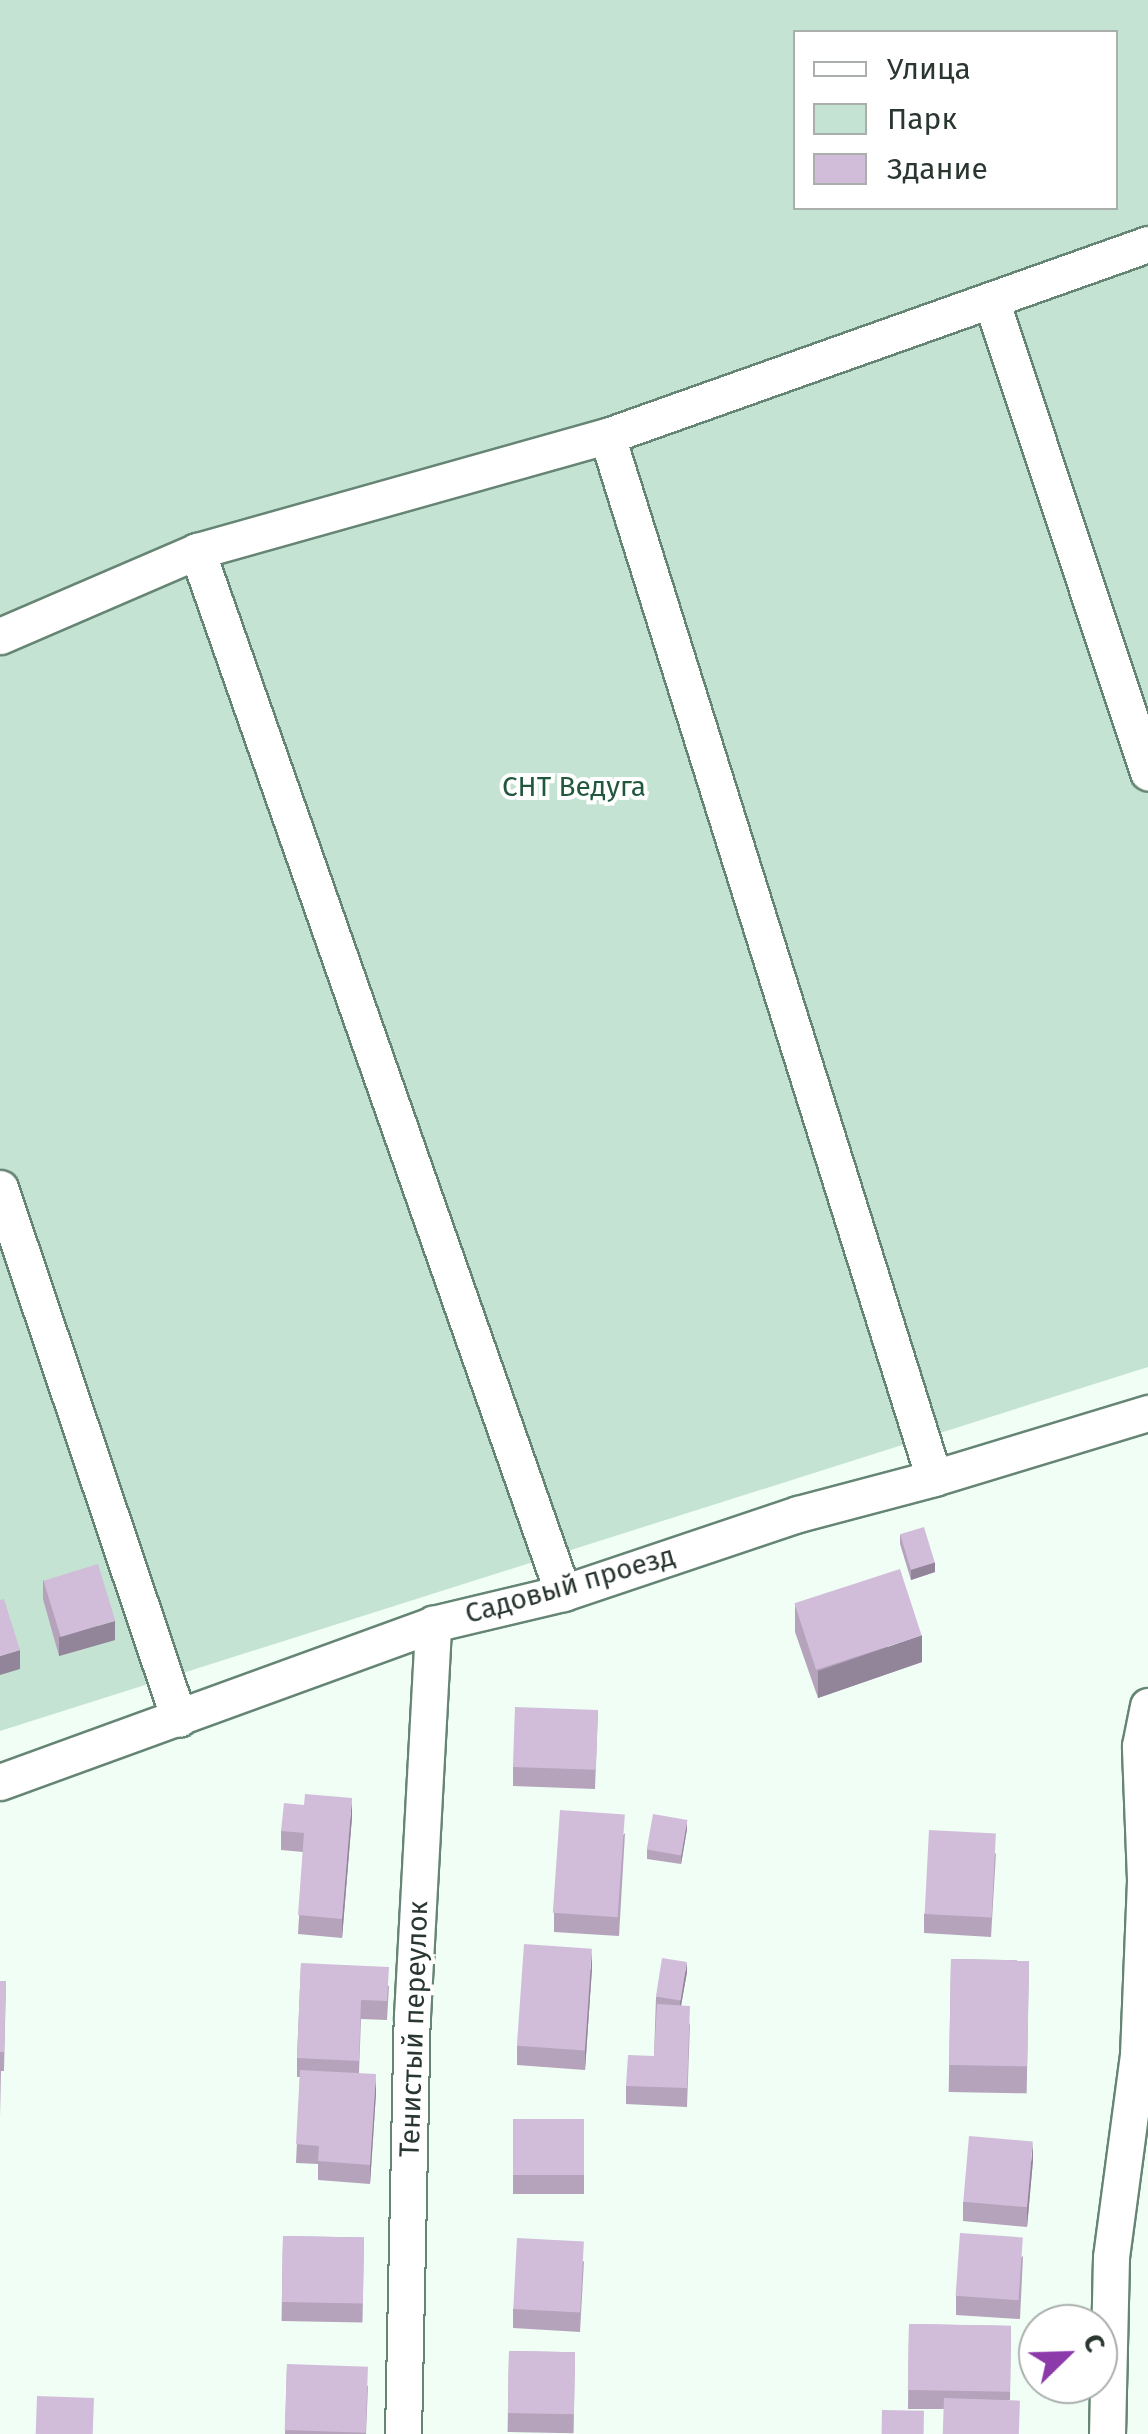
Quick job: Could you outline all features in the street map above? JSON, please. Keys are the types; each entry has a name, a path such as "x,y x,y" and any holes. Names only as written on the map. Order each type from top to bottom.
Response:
{"street":[{"path":"0,636 197,551 607,436 1148,244"},
{"path":"990,300 1148,773"},
{"path":"607,436 934,1478"},
{"path":"197,551 563,1593"},
{"path":"0,1188 179,1718"},
{"name":"Садовый проезд","path":"0,1782 433,1624 563,1593 798,1514 1148,1414"},
{"name":"Тенистый переулок","path":"403,2434 412,2016 433,1624"},
{"path":"1107,2434 1111,2257 1138,2055 1145,1879 1140,1746 1148,1706"}],"green space":[{"name":"СНТ Ведуга","path":"0,0 1148,0 1148,1367 0,1731"}],"building":[{"path":"924,1527 935,1562 911,1570 900,1534"},
{"path":"98,1564 115,1620 61,1637 43,1581"},
{"path":"900,1569 922,1636 816,1670 794,1603"},
{"path":"4,1599 20,1650 0,1656 0,1600"},
{"path":"515,1707 598,1710 596,1770 513,1767"},
{"path":"305,1794 352,1798 342,1919 298,1915 304,1833 281,1831 284,1803 304,1805"},
{"path":"560,1810 625,1815 618,1917 553,1913"},
{"path":"653,1814 687,1820 681,1856 647,1849"},
{"path":"929,1830 996,1834 992,1917 925,1914"},
{"path":"524,1944 592,1949 585,2050 517,2046"},
{"path":"662,1958 687,1962 681,2000 656,1997"},
{"path":"951,1959 1029,1960 1027,2066 949,2065"},
{"path":"301,1963 389,1967 387,2001 361,2000 359,2061 297,2058"},
{"path":"0,1981 6,1981 4,2052 0,2052"},
{"path":"657,2004 690,2006 687,2088 626,2086 628,2055 654,2056"},
{"path":"300,2070 376,2074 370,2165 318,2161 319,2146 296,2144"},
{"path":"513,2119 584,2119 584,2175 513,2175"},
{"path":"969,2136 1033,2142 1027,2207 963,2202"},
{"path":"960,2233 1023,2237 1018,2300 956,2296"},
{"path":"283,2236 364,2237 363,2303 282,2302"},
{"path":"517,2238 584,2242 580,2312 513,2309"},
{"path":"909,2324 1011,2326 1010,2392 908,2390"},
{"path":"509,2351 575,2352 574,2414 508,2413"},
{"path":"287,2364 368,2367 366,2433 285,2430"},
{"path":"37,2396 94,2398 93,2434 36,2434"},
{"path":"944,2398 1018,2401 1019,2434 943,2434"},
{"path":"882,2410 924,2411 924,2434 882,2434"}]}
